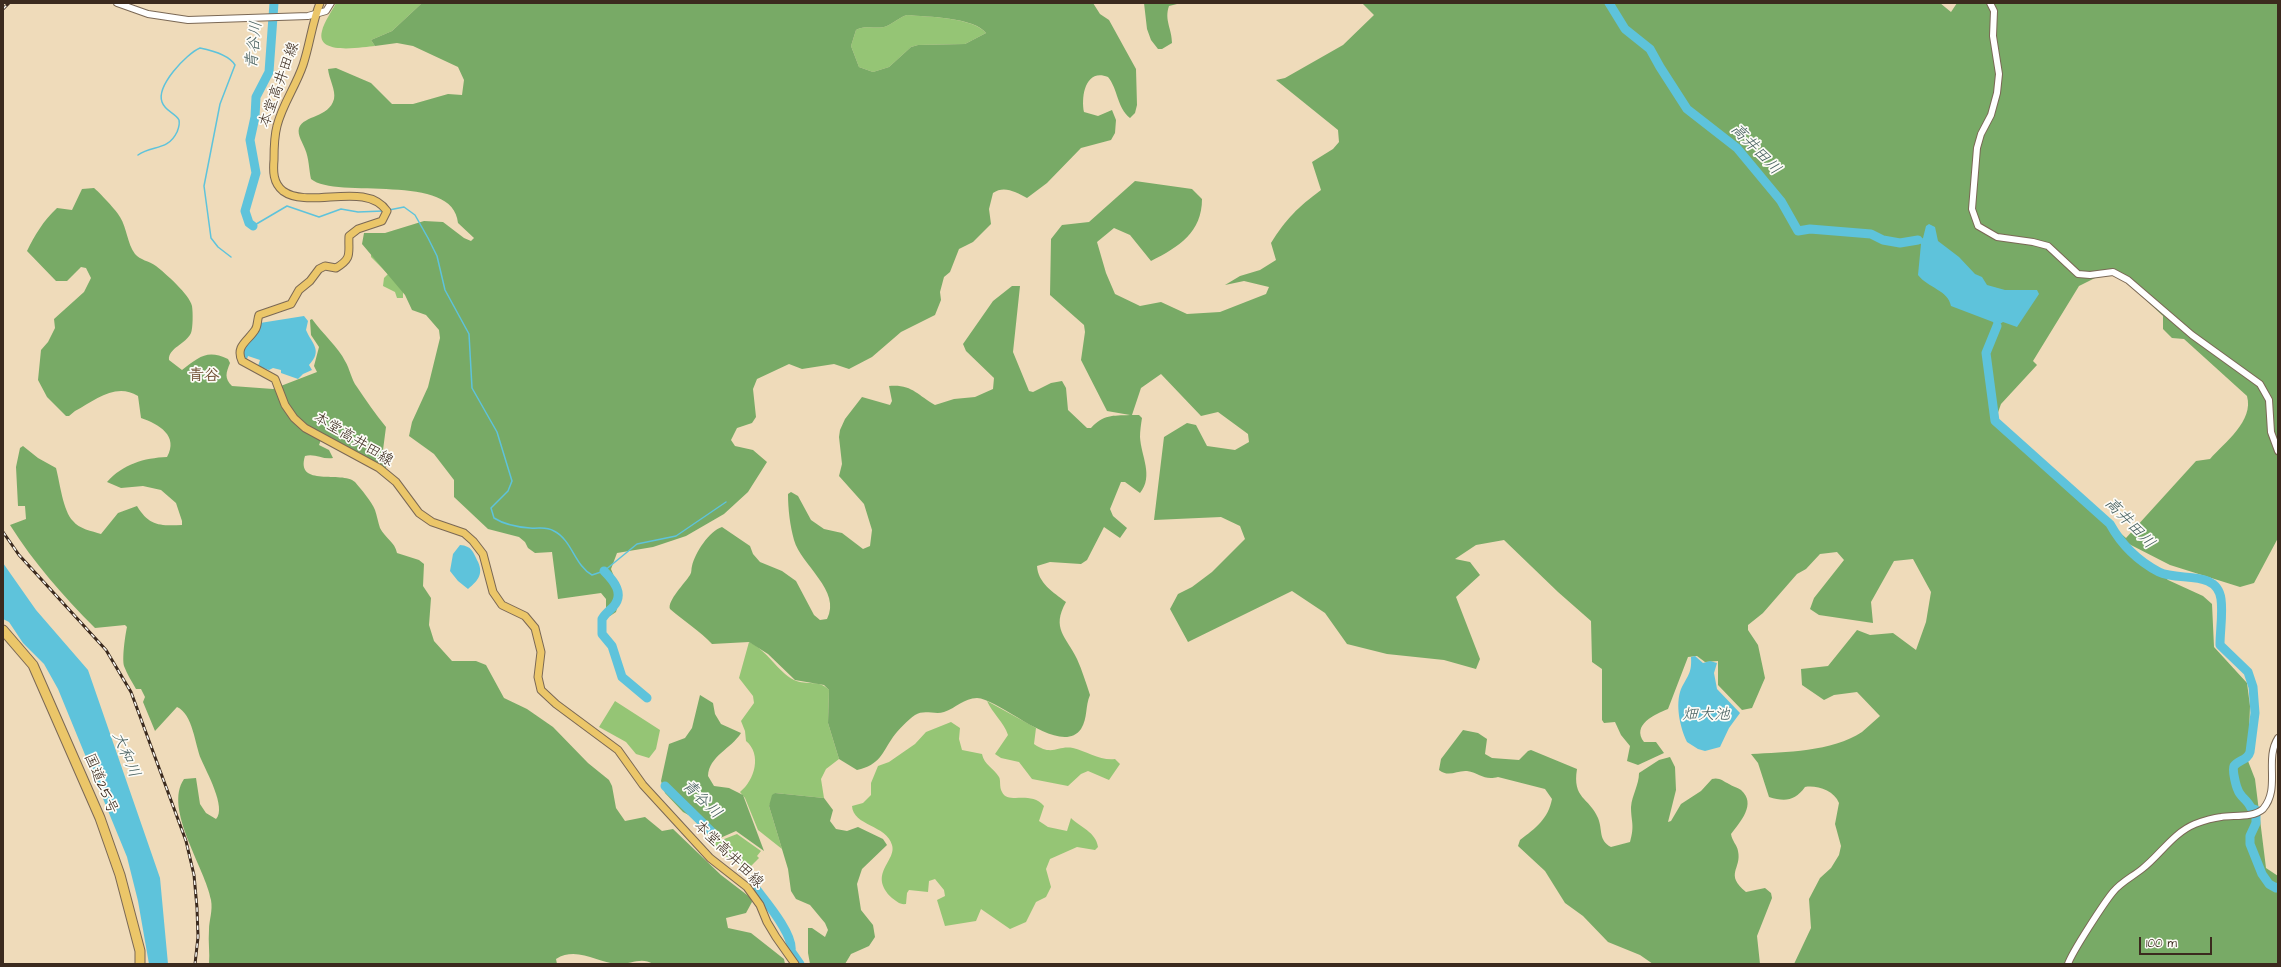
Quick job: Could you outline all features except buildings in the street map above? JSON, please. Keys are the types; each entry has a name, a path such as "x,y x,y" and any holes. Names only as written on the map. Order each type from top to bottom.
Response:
{"highway":[{"name":"国道25号","path":"3,630 33,665 100,818 120,875 140,951 140,964"}],"main road":[{"name":"本堂高井田線","path":"320,3 312,16 309,47 277,126 274,178 278,186 292,195 367,198 383,204 387,211 382,221 358,229 349,236 350,252 348,259 342,264 336,268 325,266 319,268 310,281 299,290 291,304 259,315 255,330 242,343 240,350 242,361 275,379 285,405 294,418 305,428 379,468 396,482 419,513 432,522 464,533 473,541 484,554 493,592 502,605 525,616 535,628 541,652 538,677 541,690 556,704 618,750 644,785 710,858 747,887 760,905 767,922 795,964"}],"street":[{"path":"117,3 148,14 170,19 208,20 312,16 326,11 331,3"},
{"path":"1990,3 1994,11 1993,36 1999,74 1997,94 1991,115 1981,134 1976,148 1972,208 1978,226 1997,237 2033,242 2048,246 2078,274 2090,275 2113,272 2118,274 2192,335 2260,384 2265,391 2271,408 2271,432 2278,451"},
{"path":"2068,964 2113,892 2142,869 2179,833 2195,824 2220,817 2256,814 2262,810 2267,804 2275,787 2276,778 2272,751 2278,738"}],"green space":[{"path":"336,3 422,3 392,31 371,40 375,46 341,48 332,47 326,44 322,39 322,31 326,20"},
{"path":"422,3 1093,3 1100,14 1109,20 1136,69 1137,105 1135,113 1130,118 1122,109 1114,87 1108,77 1100,75 1090,80 1084,92 1084,112 1098,116 1112,110 1116,120 1115,133 1111,140 1081,148 1047,183 1027,198 1006,189 993,193 989,209 991,224 973,242 959,249 950,272 944,277 940,292 941,300 935,315 901,332 872,357 849,369 834,364 802,369 789,364 757,379 753,389 756,417 752,423 737,428 731,440 735,446 753,450 767,462 748,492 724,514 686,536 653,547 617,553 611,569 621,594 616,612 610,616 606,614 606,599 601,593 558,599 552,552 535,553 528,548 525,542 519,537 488,529 454,497 454,480 434,454 409,436 412,422 428,387 440,338 439,330 426,315 412,310 405,295 362,244 364,233 385,233 424,221 443,222 464,238 471,241 474,238 458,223 452,207 437,197 416,192 392,189 324,185 311,179 307,156 299,136 299,128 306,121 327,110 334,99 334,92 328,69 336,68 371,83 392,104 413,104 448,94 462,95 464,80 458,67 413,46 397,43 375,46 371,40 392,31","holes":["907,15 938,17 961,21 980,28 986,33 965,44 918,45 911,47 889,67 873,72 859,67 851,46 856,30 863,28 884,27"]},
{"path":"1144,3 1181,3 1169,6 1167,16 1172,43 1162,49 1158,49 1151,40 1147,29"},
{"path":"1362,3 1940,3 1951,12 1957,3 2278,3 2278,538 2254,583 2240,587 2170,565 2127,543 2168,580 2203,596 2212,604 2214,647 2247,683 2250,706 2248,761 2255,779 2266,868 2278,876 2278,964 1794,964 1811,928 1809,899 1820,878 1831,868 1839,855 1841,846 1835,824 1839,803 1837,798 1829,792 1824,789 1814,787 1805,787 1793,798 1785,800 1769,797 1758,763 1751,754 1808,750 1837,744 1862,732 1880,716 1857,692 1834,695 1824,700 1802,685 1801,669 1828,666 1857,630 1870,635 1893,633 1916,650 1926,622 1931,592 1913,559 1894,561 1871,602 1873,623 1819,615 1810,609 1814,598 1844,560 1837,552 1820,554 1806,569 1797,574 1763,613 1748,625 1748,630 1758,645 1765,678 1752,708 1742,710 1718,685 1718,661 1705,662 1697,656 1688,657 1668,709 1651,717 1642,725 1640,730 1644,742 1656,742 1664,753 1638,765 1627,761 1630,746 1621,735 1615,722 1604,723 1602,720 1602,669 1592,662 1591,621 1558,592 1504,540 1476,545 1455,559 1470,562 1480,575 1456,597 1480,659 1476,669 1444,660 1387,654 1347,644 1325,613 1292,591 1188,642 1170,609 1178,594 1192,587 1212,572 1245,539 1240,526 1221,517 1154,520 1164,437 1187,423 1196,425 1207,446 1235,450 1249,442 1248,434 1218,412 1201,416 1161,374 1141,388 1132,415 1139,415 1142,418 1140,437 1146,466 1146,480 1144,486 1140,493 1125,482 1121,482 1110,509 1113,516 1127,528 1120,538 1104,527 1087,560 1081,564 1050,562 1037,566 1040,577 1047,587 1066,602 1060,619 1060,626 1079,663 1090,695 1083,725 1081,729 1071,736 1059,737 1045,732 1000,707 987,701 972,698 941,713 918,713 906,722 898,731 876,762 865,768 857,770 839,759 828,723 829,690 824,685 795,680 768,654 749,642 712,644 670,609 671,601 691,574 699,549 712,533 722,527 750,546 753,554 760,562 782,571 796,581 814,615 820,620 827,619 830,609 829,598 819,578 804,559 794,540 788,506 788,494 791,492 798,496 811,520 824,529 842,533 863,549 870,546 872,530 864,504 839,476 842,464 839,437 840,430 845,419 862,397 890,405 892,401 889,386 909,388 935,405 954,399 975,397 993,389 994,378 966,351 963,344 993,301 1012,286 1020,286 1013,352 1029,391 1033,392 1051,383 1062,381 1066,388 1068,410 1087,428 1091,428 1104,418 1130,415 1107,411 1081,360 1085,332 1084,325 1050,295 1051,239 1062,225 1089,222 1135,181 1192,189 1202,199 1198,221 1187,237 1161,256 1151,261 1130,235 1114,228 1097,242 1106,273 1115,294 1140,306 1161,302 1187,314 1220,312 1266,294 1269,287 1244,281 1225,285 1240,276 1260,270 1276,260 1271,243 1293,214 1321,190 1312,162 1333,149 1339,142 1338,130 1276,80 1285,78 1343,45 1374,15","holes":["2103,274 2119,275 2163,316 2163,329 2172,338 2184,339 2247,396 2248,405 2242,422 2230,438 2210,459 2196,461 2126,538 1996,424 1995,421 2001,404 2037,365 2033,361 2079,286"]},
{"path":"907,15 937,17 961,21 980,28 986,33 965,44 918,45 911,47 889,67 873,72 859,67 851,46 856,30 863,28 884,27"},
{"path":"94,188 118,214 135,254 139,258 160,269 177,284 190,301 193,316 191,333 189,337 171,352 169,356 169,360 182,370 198,358 209,355 221,356 228,359 230,363 227,378 232,386 273,389 317,372 314,366 319,347 311,335 310,320 312,319 342,356 355,384 386,427 383,450 386,468 384,470 323,434 319,445 329,450 333,458 312,455 305,456 304,466 307,472 313,475 340,477 355,482 371,503 375,510 380,528 384,535 392,543 397,553 419,560 424,564 423,586 431,598 429,625 434,641 452,661 476,661 486,665 504,698 527,709 553,727 588,763 609,780 612,786 616,808 625,821 645,817 662,831 673,829 721,875 751,898 752,902 746,913 726,918 728,928 751,933 784,959 785,964 653,964 640,961 617,964 587,956 572,954 564,955 556,959 557,964 209,964 209,926 212,908 211,900 208,887 182,822 179,806 179,792 184,779 196,778 200,804 206,813 216,819 219,814 219,807 211,780 201,759 193,730 187,716 177,707 155,731 143,702 145,697 141,689 136,689 124,666 123,662 127,627 125,625 95,628 50,579 29,553 10,525 26,519 25,506 18,506 16,467 20,448 23,446 38,458 56,468 67,511 73,521 82,528 101,534 118,513 137,506 141,513 151,521 161,525 182,525 176,503 161,490 143,486 121,488 107,482 127,466 150,459 167,457 170,450 171,443 165,432 160,427 141,418 138,396 130,392 122,391 106,394 75,411 69,416 66,416 47,397 38,380 41,350 48,342 55,328 54,319 84,292 91,278 86,268 81,267 67,281 56,281 27,251 40,228 57,208 72,210 82,189"},
{"path":"371,252 403,283 403,298 397,298 395,292 383,286 384,278 388,274 371,257"},
{"path":"749,642 762,650 782,672 794,680 821,685 829,690 828,723 839,759 826,769 821,779 824,798 775,793 769,806 782,849 758,830 745,798 740,792 750,781 755,767 754,753 751,746 746,741 745,731 741,721 754,703 753,696 739,678"},
{"path":"700,695 713,703 715,714 721,724 741,733 737,739 712,763 708,776 714,786 729,788 743,795 764,851 736,831 718,839 696,819 683,812 665,793 661,781 669,744 685,738 692,728"},
{"path":"615,701 660,730 656,749 649,758 636,754 626,742 599,727"},
{"path":"987,701 1036,728 1034,744 1040,748 1046,750 1063,748 1078,749 1104,759 1115,759 1120,764 1109,780 1088,771 1081,774 1068,786 1032,779 1019,762 1001,758 995,754 1008,735 1004,726"},
{"path":"951,722 960,728 959,739 962,750 982,754 987,764 999,777 1001,790 1005,796 1038,801 1044,806 1039,821 1048,827 1067,831 1071,818 1091,834 1097,842 1098,847 1095,850 1077,847 1050,859 1046,869 1051,887 1046,897 1036,902 1026,922 1010,929 981,909 976,921 945,926 937,900 945,896 944,890 935,879 929,881 928,892 909,890 907,893 906,904 900,903 892,898 882,882 884,868 891,857 892,851 892,845 889,838 884,833 858,818 854,813 852,806 863,803 871,795 871,783 878,766 889,762 915,744 926,732"},
{"path":"1463,730 1478,733 1487,739 1485,754 1492,758 1519,760 1531,750 1577,769 1576,779 1579,792 1594,811 1598,818 1602,838 1611,847 1630,842 1633,827 1631,807 1639,773 1659,760 1670,757 1675,767 1676,790 1668,822 1671,821 1681,804 1701,791 1712,779 1721,780 1741,790 1746,795 1747,807 1745,813 1731,834 1737,847 1739,857 1735,872 1736,881 1746,892 1765,888 1771,893 1772,898 1757,936 1760,964 1653,964 1640,955 1608,942 1583,916 1565,903 1545,871 1518,846 1520,840 1536,827 1548,812 1552,799 1545,789 1498,777 1489,778 1467,771 1450,774 1439,770 1441,759"},
{"path":"775,793 824,798 833,810 830,821 836,829 847,831 858,827 883,839 887,845 862,869 857,884 861,910 873,925 875,937 869,946 851,954 845,964 810,964 808,953 808,928 812,928 825,937 828,930 825,923 810,905 796,899 791,891 788,869 769,806 772,795"},
{"path":"737,834 761,851 757,856 759,858 746,871 716,849 714,843"}],"water":[{"path":"1929,224 1935,227 1938,241 1959,257 1975,274 1982,277 1987,285 2005,290 2037,290 2039,294 2017,327 2003,322 1995,327 1993,322 1951,306 1946,296 1918,275 1921,244 1917,241 1923,238 1926,226"},
{"path":"304,316 308,321 306,330 316,351 313,360 309,365 312,370 303,374 298,379 281,373 281,370 273,368 269,370 258,366 260,360 248,356 246,362 241,351 260,323"},
{"path":"460,545 472,550 480,569 478,579 468,589 458,581 450,571 453,554"},
{"path":"3,563 36,610 88,670 160,878 168,964 149,964 138,901 127,857 58,689 44,664 23,643 9,622 3,619"},
{"name":"畑大池","path":"1695,656 1703,663 1710,661 1717,663 1714,673 1717,689 1740,713 1729,728 1720,747 1705,751 1698,749 1687,742 1682,730 1678,709 1679,695 1688,677 1691,657"}],"waterway":[{"name":"青谷川","path":"253,226 249,223 245,211 256,173 250,140 255,117 256,97 269,72 274,3"},
{"name":"高井田川","path":"1609,3 1625,29 1650,49 1687,109 1737,148 1781,201 1798,231 1810,229 1871,234 1883,240 1900,243 1918,240"},
{"path":"138,155 164,145 169,142 177,132 179,120 163,105 161,95 168,79 180,64 194,51 200,48 219,54 232,61 235,65 220,104 204,186 211,238 218,247 231,257"},
{"path":"253,226 287,206 319,217 341,209 358,212 383,211"},
{"path":"389,210 404,207 415,215 437,256 445,290 469,334 472,388 497,432 512,481 508,491 491,508 494,518 516,526 551,529 565,540 581,566 592,575 604,571 637,544 676,536 726,502"},
{"name":"高井田川","path":"1997,326 1986,353 1995,421 2110,524 2125,545 2144,563 2167,575 2205,580 2218,590 2222,605 2220,645 2248,672 2253,687 2255,713 2250,752 2247,757 2234,766 2234,778 2240,795 2251,808 2256,810 2256,823 2250,836 2250,844 2262,874 2269,884 2276,888 2278,887"},
{"name":"青谷川","path":"604,571 617,588 618,597 613,607 602,619 602,634 612,646 622,677 647,698"},
{"name":"青谷川","path":"665,786 716,836"},
{"name":"青谷川","path":"757,890 784,928 791,944 791,951 800,964"}],"railway":[{"path":"3,9 9,3"},
{"path":"3,532 19,555 106,650 131,692 186,841 194,875 197,908 198,937 195,964"}],"district":[{"name":"青谷","path":"204,377"}],"water label":[{"name":"大和川","path":"125,755"}]}
